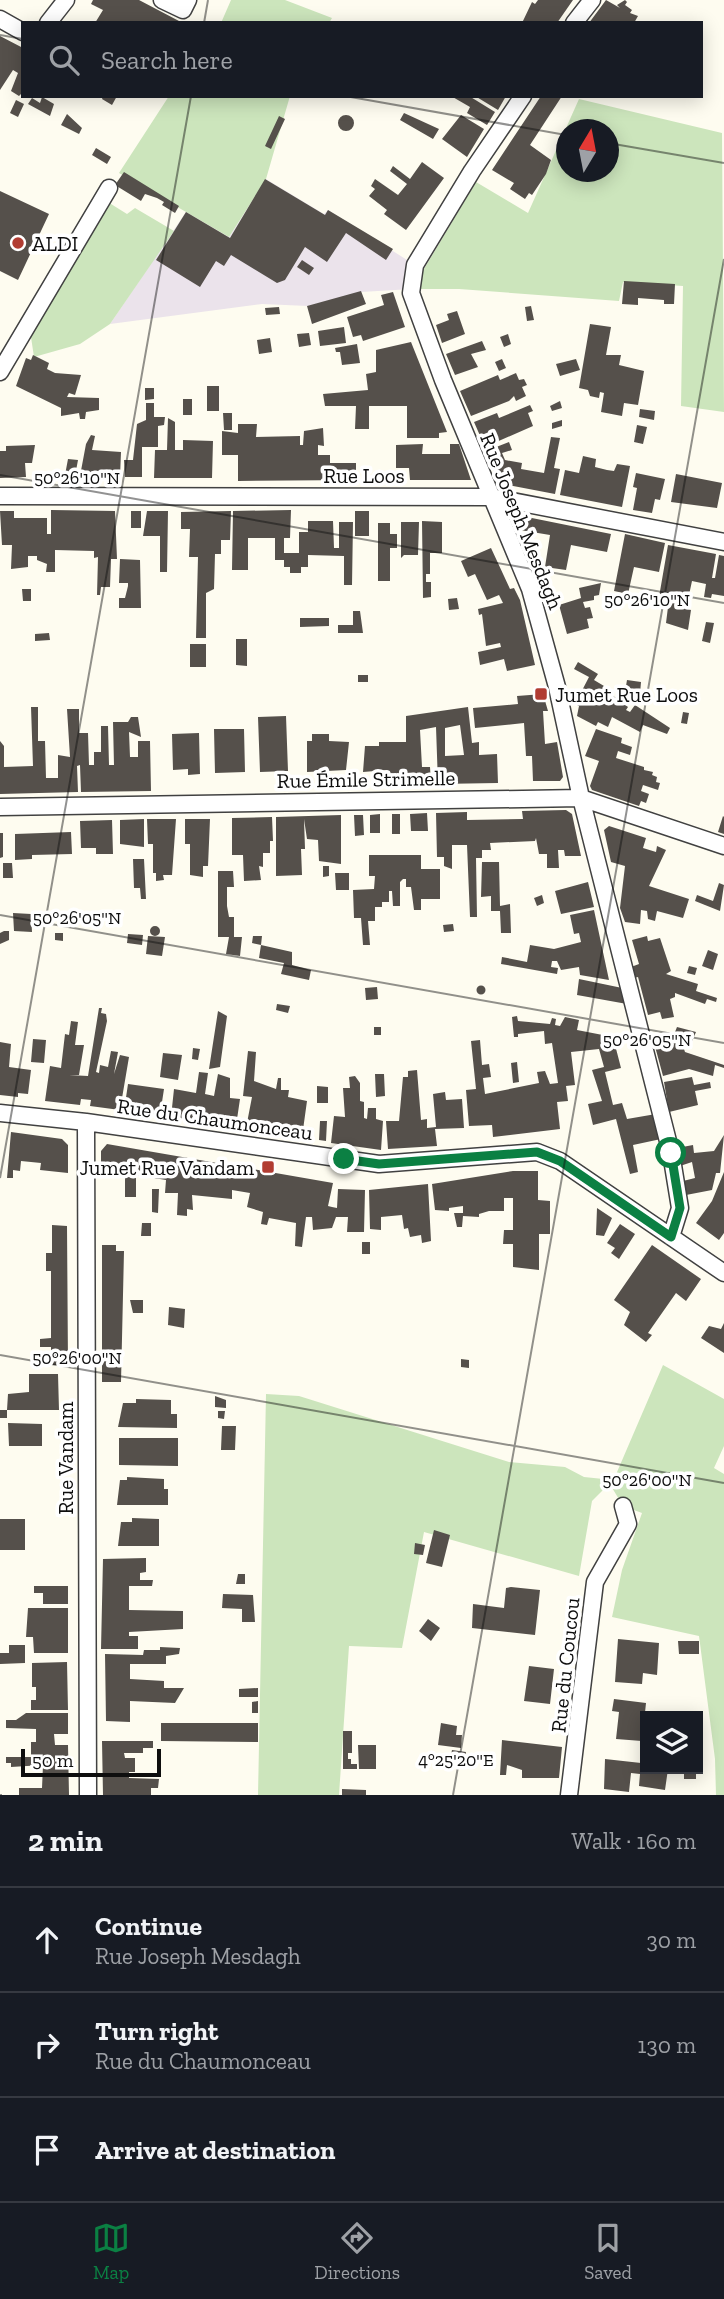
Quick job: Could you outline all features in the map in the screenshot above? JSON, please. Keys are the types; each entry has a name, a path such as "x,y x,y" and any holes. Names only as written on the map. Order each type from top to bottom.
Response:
{"street":[{"path":"50,21 66,0"},
{"path":"162,0 183,10 188,0"},
{"path":"576,21 592,0"},
{"path":"0,19 21,31"},
{"name":"Rue Joseph Mesdagh","path":"522,98 472,171 415,265 411,293 530,589 557,687 581,798 671,1153 680,1208 671,1237"},
{"path":"0,372 110,188"},
{"name":"Rue Loos","path":"0,496 491,497 724,542"},
{"name":"Rue Émile Strimelle","path":"0,807 581,798 724,846"},
{"name":"Rue du Chaumonceau","path":"0,1113 86,1122 379,1164 537,1152 560,1161 724,1273"},
{"name":"Rue Vandam","path":"86,1122 88,1795"},
{"name":"Rue du Coucou","path":"569,1795 595,1581 628,1524 623,1506"}],"shaded area":[{"path":"266,179 324,214 328,210 415,265 412,289 361,292 308,306 262,304 110,324 186,212 229,237"}],"green space":[{"path":"231,0 285,0 332,18 330,21 222,21"},
{"path":"168,98 289,98 266,179 229,237 119,173"},
{"path":"579,99 722,133 724,412 681,406 683,286 623,282 619,301 459,289 412,289 476,182 528,213 556,150 556,182 619,182 619,119 570,119"},
{"path":"103,199 127,214 135,208 174,231 110,324 80,344 34,357 29,324"},
{"path":"663,1365 724,1399 724,1446 714,1468 724,1474 724,1795 716,1795 715,1759 699,1636 612,1617 622,1570 642,1513 623,1506 611,1486"},
{"path":"266,1394 299,1396 509,1462 565,1467 584,1477 613,1480 592,1501 579,1576 424,1532 402,1648 349,1646 339,1795 258,1795"}],"building":[{"path":"93,0 139,0 179,21 96,21 103,10 91,4"},
{"path":"538,0 573,0 558,21 523,21 532,2 535,4"},
{"path":"606,0 620,8 617,5 625,0 625,5 632,10 630,13 638,16 635,21 590,21"},
{"path":"0,36 21,47 21,94 19,96 11,91 18,73 13,70 0,90"},
{"path":"32,98 40,103 44,98 54,104 50,116 28,104"},
{"path":"102,98 116,98 112,105"},
{"path":"454,98 472,98 495,112 487,125 467,113 470,107"},
{"path":"478,98 505,98 498,110"},
{"path":"540,98 561,98 530,145 551,160 546,174 532,195 529,193 525,199 510,189 514,183 492,170"},
{"path":"16,100 24,104 18,117 10,113"},
{"path":"404,113 439,129 433,139 400,120"},
{"path":"67,114 82,128 79,134 61,125"},
{"path":"346,115 352,117 352,129 346,131 340,129 338,123 340,117"},
{"path":"461,115 484,129 467,157 442,139"},
{"path":"279,116 285,119 271,149 265,146"},
{"path":"96,148 111,157 107,164 92,155"},
{"path":"422,162 444,178 406,230 384,214 387,210 369,196 375,189 371,186 375,179 398,195 407,184 390,171 393,166 410,179"},
{"path":"124,172 179,206 175,213 162,205 164,202 157,198 145,194 141,201 115,185"},
{"path":"265,179 325,215 328,210 393,249 386,260 346,233 327,262 305,247 285,280 277,283 231,255 224,266 216,261 200,287 156,260 186,212 230,238"},
{"name":"ALDI","path":"0,191 49,214 18,280 0,271"},
{"path":"302,260 314,268 309,275 297,267"},
{"path":"624,281 675,284 674,304 664,304 664,300 638,298 638,305 622,304"},
{"path":"361,291 366,304 312,324 307,306"},
{"path":"393,292 405,327 363,341 361,335 353,337 347,317 384,305 381,295"},
{"path":"531,306 534,320 527,321 525,307"},
{"path":"279,307 280,314 266,315 265,308"},
{"path":"457,311 465,334 442,343 436,325 449,320 447,314"},
{"path":"590,324 611,327 606,355 621,355 619,365 644,371 638,405 624,403 622,416 601,412 604,393 600,392 599,398 590,396 588,390 579,388"},
{"path":"344,327 346,343 320,346 318,331"},
{"path":"309,333 311,345 299,347 297,334"},
{"path":"508,334 511,344 504,347 500,337"},
{"path":"270,338 272,352 259,354 257,340"},
{"path":"482,341 486,350 471,354 478,367 455,375 446,354"},
{"path":"411,342 447,432 439,433 439,438 407,438 407,406 369,406 369,429 355,429 356,406 325,406 323,394 368,390 366,374 376,372 376,350"},
{"path":"357,344 360,363 342,365 340,352 336,352 335,348"},
{"path":"33,355 49,363 47,369 55,373 81,375 75,395 69,393 67,397 99,398 99,410 86,412 85,419 80,419 79,413 61,416 61,408 16,386 26,358 31,360"},
{"path":"502,359 506,368 499,371 495,362"},
{"path":"576,359 580,370 560,376 556,364"},
{"path":"516,373 519,380 524,379 527,385 522,387 526,396 516,401 514,396 509,401 471,416 460,391 498,375 500,380"},
{"path":"207,386 219,386 219,411 207,411"},
{"path":"145,388 154,388 154,399 145,400"},
{"path":"183,399 192,399 192,415 183,415"},
{"path":"560,401 562,408 552,411 550,406"},
{"path":"146,403 154,403 154,417 165,417 164,425 158,426 158,447 142,447 142,477 125,477 124,460 133,460 137,424 146,420"},
{"path":"530,405 533,411 528,413 533,426 485,447 474,422 497,413 499,418"},
{"path":"640,409 655,411 654,420 639,417"},
{"path":"223,413 232,413 232,430 224,430"},
{"path":"168,418 175,422 175,450 183,450 183,440 213,441 212,478 154,478 155,450 167,450"},
{"path":"562,420 562,426 552,429 552,423"},
{"path":"238,424 257,424 256,437 300,436 300,445 303,445 304,431 323,428 324,446 318,445 318,455 330,455 330,463 356,463 356,480 238,481 238,455 222,455 222,431 238,433"},
{"path":"637,425 647,427 643,444 634,442"},
{"path":"91,435 95,436 92,450 121,452 120,477 80,476 86,444"},
{"path":"551,437 560,438 554,468 560,469 555,494 503,484 497,479 486,451 509,442 512,450 502,453 505,460 522,463 521,469 544,473"},
{"path":"423,444 422,454 450,454 450,444 459,444 471,480 410,480 409,468 396,468 396,445"},
{"path":"35,445 32,463 25,463 26,477 0,478 0,451 6,451 6,446"},
{"path":"583,456 596,459 595,467 607,470 614,471 617,464 630,466 622,507 560,495 565,470 579,473"},
{"path":"68,459 78,460 75,476 65,475"},
{"path":"636,473 665,479 660,500 655,499 652,513 633,510 637,488 633,487"},
{"path":"676,474 722,483 717,508 671,502"},
{"path":"51,510 115,511 117,559 111,559 110,587 101,587 100,595 97,595 98,557 94,558 94,551 55,550 55,572 46,572 47,564 37,560 37,556 28,556 28,567 11,569 12,545 2,545 0,511 14,511 14,518 47,518 47,534 51,534"},
{"path":"291,510 290,538 284,538 284,553 299,553 299,532 308,532 308,521 333,521 334,548 339,548 339,522 353,522 352,585 344,585 344,556 308,555 308,567 301,567 301,573 290,573 290,567 284,567 284,560 275,560 275,538 248,538 248,570 232,570 233,511"},
{"path":"131,511 141,511 141,528 131,528"},
{"path":"147,511 168,511 167,572 160,572 160,536 143,536"},
{"path":"231,511 230,540 221,540 221,554 215,554 214,589 206,593 206,638 196,638 198,557 189,557 190,529 181,529 181,512"},
{"path":"355,511 369,511 369,536 355,536"},
{"path":"517,515 611,534 607,552 571,545 566,570 545,567 550,535 520,530 515,519"},
{"path":"422,521 442,522 442,553 430,553 430,574 426,574 426,582 431,582 431,597 423,598"},
{"path":"401,522 419,522 418,555 404,555 401,558"},
{"path":"378,523 390,523 390,534 397,534 397,548 390,548 390,581 378,581"},
{"path":"625,534 665,543 659,572 634,567 628,594 614,591"},
{"path":"668,545 716,554 712,578 715,578 719,555 724,556 724,596 712,594 711,598 704,597 706,584 692,581 686,609 691,610 688,630 666,623 669,599 659,597"},
{"path":"491,548 510,589 514,588 520,600 535,665 507,671 504,659 480,665 478,652 501,647 500,643 486,646 482,614 479,615 478,609 503,603 499,595 487,600 475,574 468,577 461,561"},
{"path":"120,559 140,560 141,608 119,608 119,598 125,598 128,586 128,583 119,583"},
{"path":"601,583 599,595 594,596 594,600 583,602 585,608 590,607 593,618 587,619 589,628 567,634 559,605 581,598 579,588"},
{"path":"22,589 31,589 31,601 23,601"},
{"path":"457,598 459,609 449,610 448,599"},
{"path":"353,611 360,611 363,633 338,633 338,625 353,625"},
{"path":"300,618 329,618 329,626 300,627"},
{"path":"706,622 714,623 710,643 702,641"},
{"path":"49,633 50,640 35,641 35,634"},
{"path":"236,639 247,639 247,666 236,665"},
{"path":"190,644 206,644 206,667 190,667"},
{"path":"578,662 598,674 594,680 614,692 612,695 628,707 626,710 630,712 635,705 670,728 667,734 643,725 640,732 612,717 608,727 598,722 596,726 577,716 579,706 575,704 589,677 574,669"},
{"path":"358,675 368,675 368,682 358,682"},
{"path":"627,680 641,682 640,694 625,692"},
{"path":"543,694 548,711 543,711 545,744 557,742 563,777 560,781 533,781 532,756 526,756 524,723 475,728 473,708 518,704 517,696"},
{"path":"31,707 38,707 38,741 45,741 46,778 58,778 58,755 70,757 67,709 79,709 79,733 88,733 89,765 94,765 94,752 101,752 101,726 108,726 109,765 114,765 113,722 128,722 131,717 138,717 141,737 129,732 130,757 138,757 138,741 150,741 151,791 81,792 80,765 77,766 78,792 0,794 0,741 4,746 4,767 33,766"},
{"path":"468,707 472,743 479,742 479,755 497,754 498,783 438,784 436,727 420,730 422,767 430,767 431,784 391,786 390,772 387,770 363,772 365,746 379,746 379,742 406,742 406,716","holes":["460,725 464,755 445,756 445,728"]},
{"path":"683,712 689,713 687,724 681,723"},
{"path":"286,716 288,771 260,772 258,717"},
{"path":"214,729 244,729 245,772 215,773"},
{"path":"596,729 622,738 621,743 632,747 630,755 618,751 616,758 644,767 644,770 653,772 652,775 657,777 656,782 660,783 658,790 643,785 641,791 649,794 646,803 641,801 639,806 592,790 590,786 599,761 585,756"},
{"path":"199,733 200,774 188,775 188,769 173,770 172,734"},
{"path":"312,734 329,734 329,741 349,742 346,770 307,772 307,741 312,741"},
{"path":"566,810 572,814 581,856 565,856 564,850 558,850 559,868 547,868 547,854 539,854 536,838 535,841 490,843 491,850 482,850 482,858 476,858 477,917 470,917 467,845 452,845 452,869 444,866 444,857 437,857 436,813 467,812 467,820 523,819 522,811"},
{"path":"427,813 428,831 411,831 410,814"},
{"path":"380,814 380,833 370,833 370,815"},
{"path":"392,814 400,814 400,834 392,834"},
{"path":"341,815 341,864 319,861 318,840 307,839 304,819 302,875 276,876 276,817"},
{"path":"354,815 363,815 364,835 355,836"},
{"path":"272,817 273,841 270,841 270,853 263,853 263,867 259,866 261,880 244,881 243,855 232,855 232,818"},
{"path":"724,817 724,834 718,832"},
{"path":"144,819 144,847 120,844 120,820"},
{"path":"147,819 176,819 172,875 163,875 164,880 156,881 156,873 153,873 153,844 148,844"},
{"path":"185,819 210,819 208,866 203,866 203,877 190,875 190,844 185,844"},
{"path":"112,820 113,854 96,854 96,848 81,848 80,821"},
{"path":"609,826 646,838 643,848 656,852 657,846 666,850 649,886 689,899 683,918 657,911 655,921 648,919 647,911 641,910 640,924 625,922 620,908 625,866 611,862 604,830"},
{"path":"71,832 72,854 32,855 32,859 15,860 15,834"},
{"path":"0,833 3,833 3,857 0,858"},
{"path":"369,855 421,855 421,869 440,869 440,899 421,899 421,910 414,910 411,887 406,887 406,879 403,879 400,882 400,906 393,906 392,891 389,891 389,902 382,902 382,907 375,907 375,921 368,921 370,945 363,945 361,918 354,918 353,890 374,889 375,876 369,876"},
{"path":"133,859 144,859 146,899 141,899 140,888 134,888"},
{"path":"482,862 499,862 500,906 510,904 511,933 501,933 500,911 491,911 491,896 481,897"},
{"path":"3,863 12,863 13,878 3,878"},
{"path":"323,866 329,866 329,876 323,877"},
{"path":"218,871 233,871 234,887 227,887 227,906 229,917 234,917 234,937 242,937 240,956 226,954 229,937 218,937"},
{"path":"335,873 349,873 349,890 336,890"},
{"path":"588,882 594,907 561,914 555,891"},
{"path":"719,883 724,885 720,911 695,901 697,895 713,901"},
{"path":"542,895 544,903 537,906 534,898"},
{"path":"594,910 609,980 580,975 579,967 561,970 557,961 552,961 551,967 558,968 557,974 501,964 502,957 527,962 530,945 554,949 581,942 579,933 574,934 570,915"},
{"path":"13,913 31,914 32,932 14,931"},
{"path":"453,924 454,931 444,932 443,925"},
{"path":"155,926 159,927 159,935 155,936 151,935 150,931 151,927"},
{"path":"9,931 9,940 0,944 0,933"},
{"path":"55,933 63,933 63,941 55,940"},
{"path":"128,934 143,935 142,945 127,943"},
{"path":"148,936 165,937 162,956 146,954"},
{"path":"253,936 262,936 261,945 252,943"},
{"path":"647,936 648,941 660,938 671,971 666,974 698,984 696,991 717,998 716,1002 707,999 705,1004 675,993 675,997 670,999 674,1017 662,1019 660,1012 648,1015 638,977 634,978 631,967 639,964 632,940"},
{"path":"261,945 292,952 292,965 311,970 309,980 281,974 284,963 259,958"},
{"path":"708,950 718,954 713,970 702,966"},
{"path":"689,966 697,968 695,975 687,973"},
{"path":"579,979 627,989 627,1004 577,995"},
{"path":"481,985 486,990 481,995 476,990"},
{"path":"377,987 378,999 366,1000 365,988"},
{"path":"277,1004 290,1006 288,1013 276,1010"},
{"path":"99,1008 102,1008 101,1013 106,1014 107,1021 96,1072 99,1073 100,1065 108,1067 111,1051 118,1052 114,1074 120,1055 129,1057 120,1110 90,1106 91,1100 81,1099 80,1105 45,1101 50,1066 61,1068 65,1034 69,1035 71,1021 78,1022 75,1045 84,1045 79,1075 69,1075 88,1076"},
{"path":"218,1011 227,1016 220,1067 209,1069"},
{"path":"517,1016 518,1021 550,1024 552,1018 556,1019 555,1025 560,1026 565,1017 579,1020 577,1030 613,1037 621,1068 605,1072 613,1105 622,1103 627,1119 656,1114 661,1139 633,1145 638,1172 630,1174 616,1119 593,1125 588,1104 602,1101 592,1070 604,1067 599,1049 571,1052 575,1085 566,1086 568,1101 557,1102 560,1129 493,1137 492,1125 469,1126 466,1090 476,1089 471,1041 480,1040 482,1065 489,1064 491,1077 483,1078 485,1094 539,1083 537,1072 545,1071 550,1084 558,1083 552,1043 545,1044 544,1031 518,1034 518,1037 514,1037 512,1017"},
{"path":"374,1027 381,1027 381,1035 374,1035"},
{"path":"677,1027 696,1032 690,1046 683,1046 685,1052 724,1065 724,1068 715,1065 713,1076 689,1069 663,1076 653,1039 667,1035 673,1037"},
{"path":"33,1039 46,1040 44,1063 31,1062"},
{"path":"0,1042 11,1044 9,1067 31,1070 28,1094 18,1093 18,1097 0,1095"},
{"path":"193,1048 200,1049 198,1060 192,1059"},
{"path":"248,1051 256,1052 254,1081 276,1089 278,1078 281,1078 281,1090 289,1090 288,1097 307,1101 302,1137 246,1128 252,1097 243,1096"},
{"path":"163,1053 182,1055 178,1080 160,1077"},
{"path":"517,1062 519,1082 513,1083 511,1063"},
{"path":"417,1070 421,1120 427,1119 427,1128 436,1127 433,1094 445,1092 446,1100 462,1099 464,1128 435,1129 437,1146 388,1149 386,1121 399,1121 403,1077 408,1077 408,1071"},
{"path":"199,1072 208,1073 205,1094 214,1096 218,1074 230,1078 230,1098 240,1099 236,1126 171,1117 174,1089 196,1093"},
{"path":"375,1074 384,1074 385,1096 376,1097"},
{"path":"355,1076 360,1083 364,1118 367,1119 368,1108 376,1108 376,1119 383,1121 381,1150 331,1143 334,1116 345,1117 343,1088 350,1088 349,1077"},
{"path":"692,1077 694,1085 710,1082 711,1088 695,1091 698,1105 669,1112 664,1082"},
{"path":"128,1084 164,1089 160,1115 124,1111"},
{"path":"317,1086 328,1087 328,1103 317,1103"},
{"path":"320,1121 327,1121 326,1141 319,1140"},
{"path":"11,1132 62,1139 68,1145 68,1173 40,1170 41,1163 21,1161 20,1171 13,1170 13,1178 7,1178"},
{"path":"724,1135 720,1173 716,1173 712,1190 686,1195 683,1181 695,1178 692,1162 680,1166 677,1148 693,1145 694,1153 714,1151"},
{"path":"107,1144 333,1183 328,1206 337,1208 338,1189 365,1190 364,1232 347,1232 348,1217 336,1217 332,1228 313,1230 312,1217 306,1217 302,1247 295,1246 296,1223 269,1218 267,1225 261,1224 263,1212 247,1207 250,1193 232,1190 232,1199 192,1195 193,1210 187,1209 187,1216 177,1215 178,1193 165,1193 166,1180 136,1175 136,1197 125,1197 125,1172 101,1172 101,1151"},
{"path":"513,1171 538,1171 538,1200 550,1201 550,1234 539,1234 539,1270 513,1267 513,1244 503,1244 504,1230 513,1230 513,1198 504,1198 504,1211 489,1211 479,1214 479,1217 463,1216 462,1227 457,1227 454,1213 463,1213 463,1206 449,1208 449,1211 435,1210 432,1184"},
{"path":"724,1172 724,1233 719,1240 696,1223 712,1201"},
{"path":"428,1184 431,1241 422,1243 421,1235 410,1237 408,1228 404,1229 402,1215 381,1217 381,1230 370,1229 369,1190"},
{"path":"152,1189 159,1189 158,1213 152,1212"},
{"path":"597,1208 612,1218 604,1236 596,1235"},
{"path":"142,1223 151,1223 151,1236 141,1236"},
{"path":"620,1224 635,1234 619,1259 611,1253 615,1248 607,1243"},
{"path":"52,1225 67,1226 68,1365 51,1365 51,1347 40,1347 40,1339 51,1338 51,1271 46,1271 46,1253 52,1253"},
{"path":"362,1242 370,1242 370,1254 362,1254"},
{"path":"102,1245 116,1245 116,1251 124,1251 121,1382 102,1382"},
{"path":"652,1245 701,1279 686,1301 676,1293 648,1333 652,1335 646,1342 624,1325 630,1312 614,1300"},
{"path":"130,1300 143,1300 143,1313 133,1313"},
{"path":"169,1307 185,1309 184,1328 168,1325"},
{"path":"724,1323 724,1353 701,1338 709,1326 721,1329"},
{"path":"461,1359 469,1360 469,1368 461,1367"},
{"path":"29,1374 58,1374 59,1410 7,1410 8,1394 29,1392"},
{"path":"215,1396 226,1400 226,1408 215,1407"},
{"path":"136,1399 171,1400 171,1414 177,1414 177,1428 118,1427 123,1403 136,1403"},
{"path":"0,1410 7,1410 7,1418 0,1418"},
{"path":"218,1411 225,1411 224,1419 218,1418"},
{"path":"8,1423 42,1424 42,1446 9,1446"},
{"path":"222,1426 236,1426 235,1450 221,1450"},
{"path":"119,1438 178,1438 178,1466 119,1465"},
{"path":"127,1477 164,1479 164,1489 168,1489 168,1505 117,1505 120,1480 127,1480"},
{"path":"132,1518 159,1519 159,1546 118,1546 121,1522 132,1522"},
{"path":"0,1519 25,1519 25,1550 0,1550"},
{"path":"434,1530 450,1535 442,1567 426,1563"},
{"path":"415,1543 425,1545 423,1555 414,1554"},
{"path":"146,1558 146,1572 140,1573 140,1580 153,1580 152,1586 129,1586 129,1610 183,1611 183,1629 129,1632 129,1636 138,1636 138,1649 101,1649 103,1559"},
{"path":"238,1574 245,1574 245,1584 236,1584"},
{"path":"34,1586 68,1586 68,1604 43,1604 43,1593 34,1593"},
{"path":"506,1588 540,1590 535,1635 472,1628 473,1604 504,1608"},
{"path":"223,1594 253,1595 255,1622 242,1622 242,1609 222,1608"},
{"path":"28,1608 68,1608 68,1653 34,1653 33,1637 26,1637"},
{"path":"428,1619 440,1628 431,1641 419,1631"},
{"path":"618,1639 659,1643 657,1675 643,1673 642,1684 615,1682"},
{"path":"678,1641 699,1641 699,1654 679,1654"},
{"path":"9,1645 25,1645 25,1663 0,1664 0,1653 9,1653"},
{"path":"160,1647 180,1648 179,1654 166,1656 166,1664 130,1664 130,1679 164,1681 164,1688 184,1688 175,1703 130,1701 130,1722 106,1721 105,1654 143,1655 144,1650 160,1650"},
{"path":"67,1662 68,1710 31,1710 31,1700 36,1700 36,1687 32,1687 32,1663"},
{"path":"529,1666 554,1669 550,1704 524,1701"},
{"path":"258,1688 258,1697 239,1697 239,1689"},
{"path":"614,1699 646,1703 645,1711 640,1711 640,1741 616,1739 619,1712 612,1711"},
{"path":"258,1701 258,1713 252,1713 252,1702"},
{"path":"26,1713 68,1713 68,1734 54,1734 55,1745 68,1745 69,1795 19,1795 19,1788 42,1788 43,1765 11,1767 11,1763 6,1763 6,1757 31,1757 31,1742 36,1742 36,1729 6,1728 6,1720 16,1720"},
{"path":"161,1723 258,1723 258,1742 161,1741"},
{"path":"441,1723 457,1726 456,1735 462,1735 461,1748 438,1745"},
{"path":"343,1731 352,1731 352,1753 348,1753 348,1759 351,1759 351,1764 357,1764 357,1769 343,1769"},
{"path":"502,1740 562,1747 559,1778 522,1778 522,1770 507,1765 506,1775 500,1775"},
{"path":"102,1741 153,1741 153,1748 143,1748 143,1753 124,1753 125,1758 135,1758 135,1772 129,1772 129,1778 159,1779 158,1788 151,1788 151,1795 103,1795"},
{"path":"358,1745 376,1745 376,1769 359,1769"},
{"path":"452,1750 466,1752 465,1757 451,1755"},
{"path":"605,1759 640,1763 640,1774 631,1773 629,1792 604,1789"},
{"path":"640,1774 667,1774 665,1790 639,1786"},
{"path":"684,1774 696,1774 696,1779 684,1779"},
{"path":"342,1789 366,1790 366,1795 342,1795"}],"place":[{"name":"ALDI","path":"18,243"},
{"name":"Jumet Rue Loos","path":"541,694"},
{"name":"Jumet Rue Vandam","path":"268,1167"}],"route":[{"path":"344,1159 379,1164 537,1152 560,1161 671,1237 680,1208 671,1153"}]}
